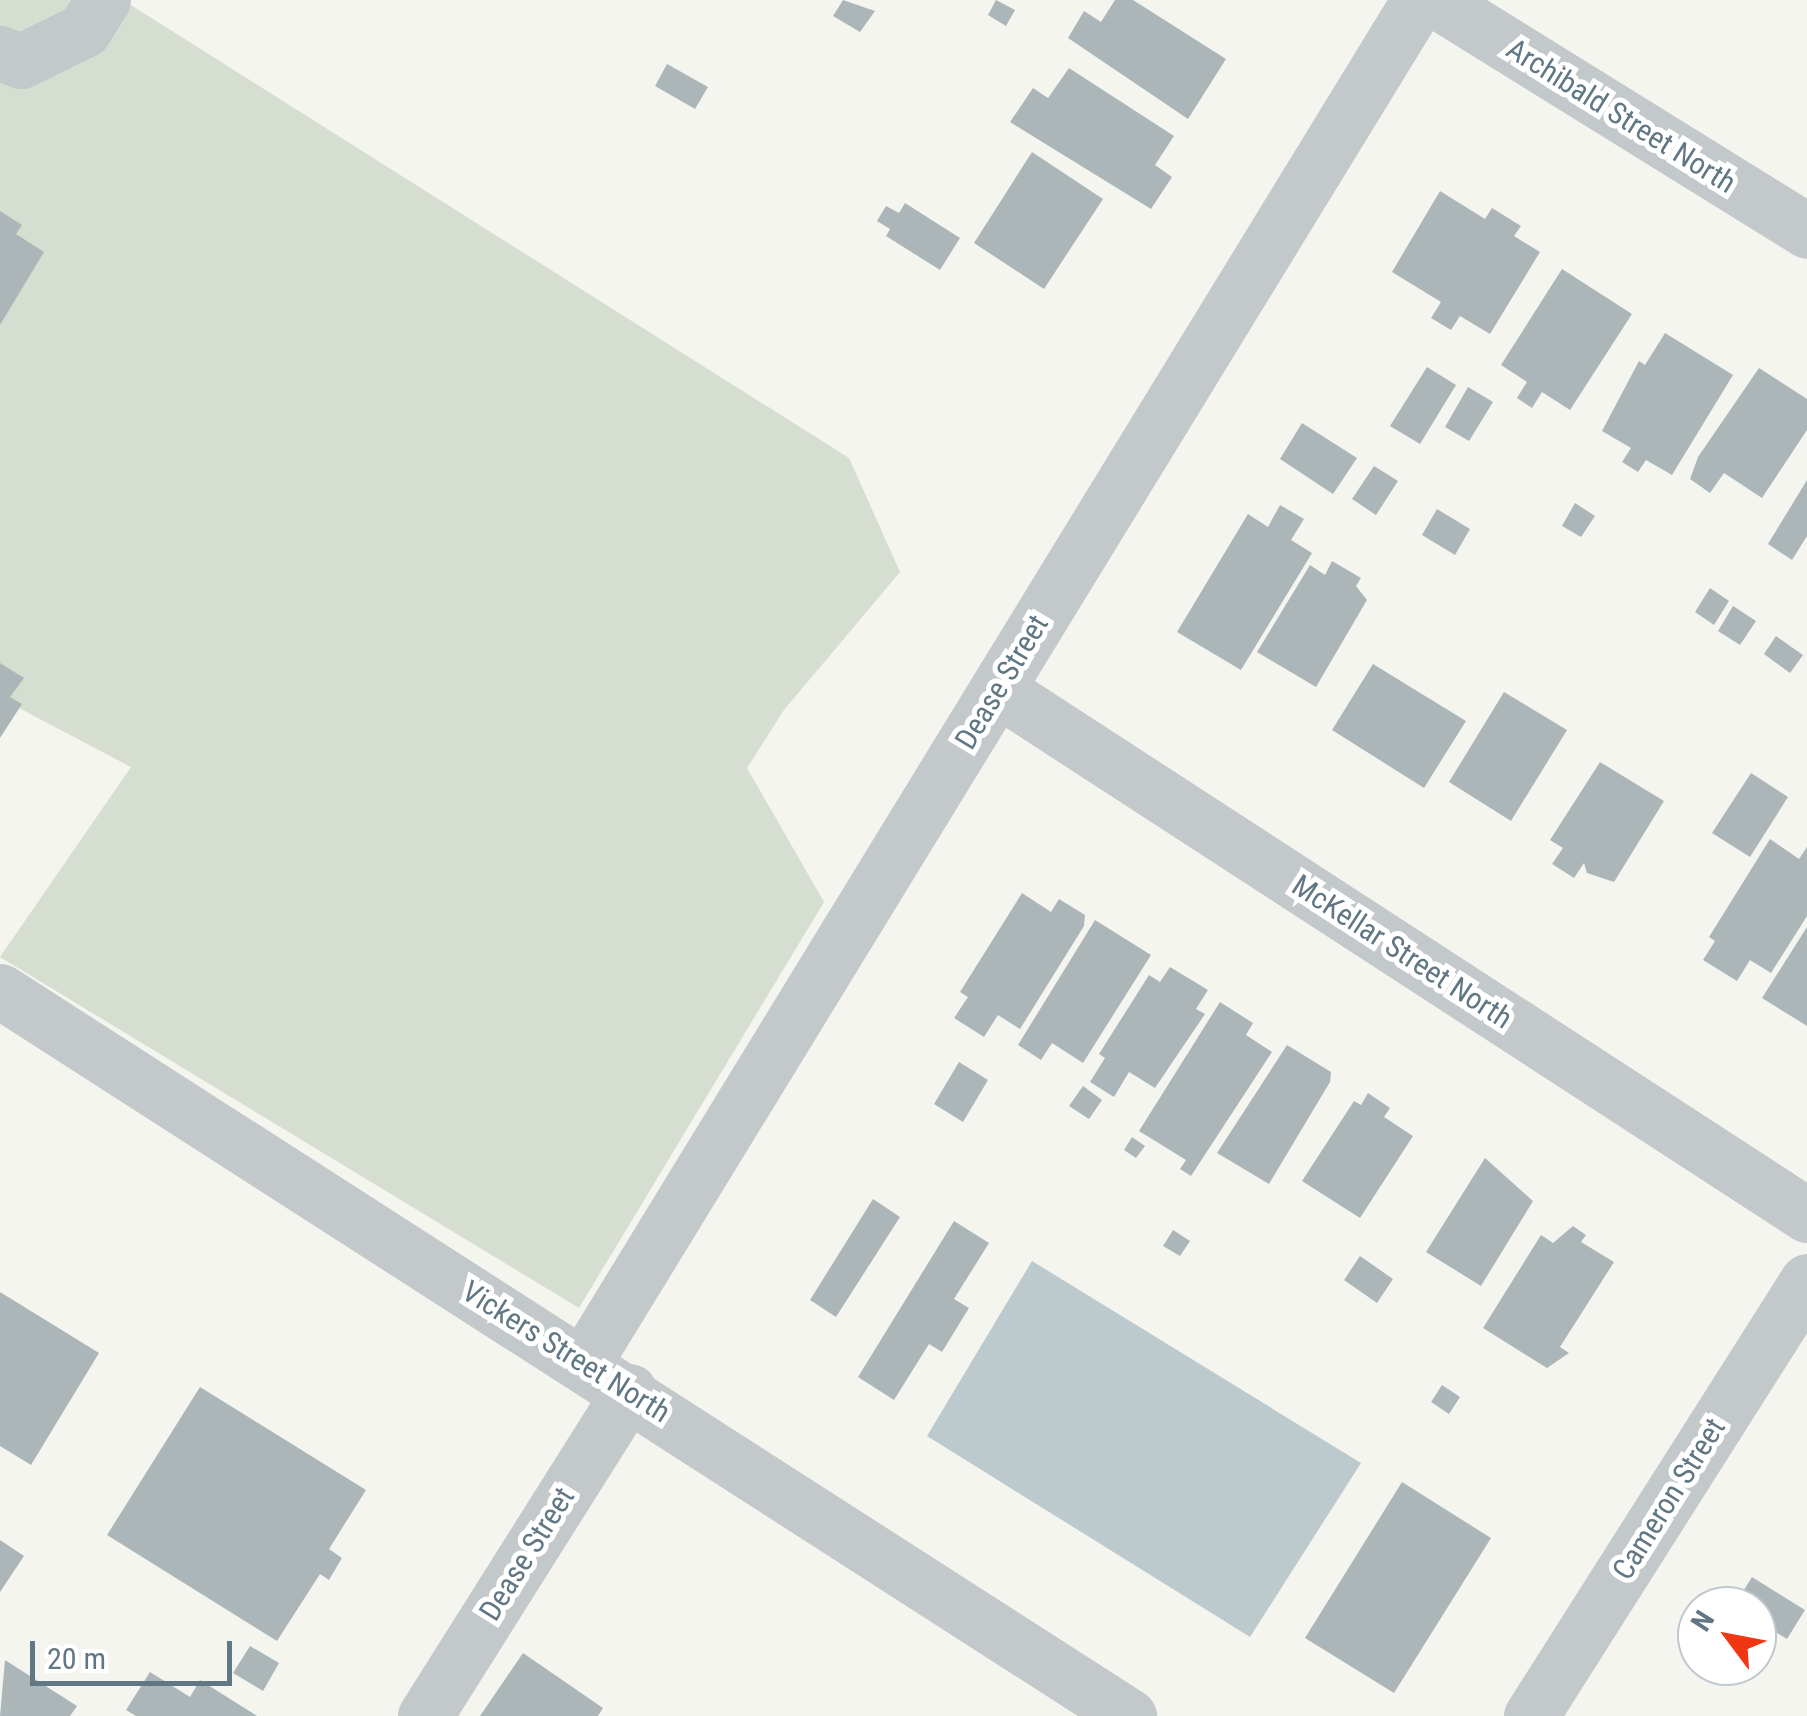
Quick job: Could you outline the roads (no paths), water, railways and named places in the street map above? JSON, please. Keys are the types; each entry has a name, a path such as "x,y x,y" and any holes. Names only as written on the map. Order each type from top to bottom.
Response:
{"street":[{"path":"10,57 84,30 102,0"},
{"name":"Dease Street","path":"584,1363 1419,0"},
{"name":"Archibald Street North","path":"1435,0 1807,231"},
{"name":"McKellar Street North","path":"997,689 1807,1216"},
{"name":"Vickers Street North","path":"0,992 630,1392 1130,1716"},
{"name":"Cameron Street","path":"1531,1716 1807,1281"},
{"name":"Dease Street","path":"425,1716 630,1392"}]}
